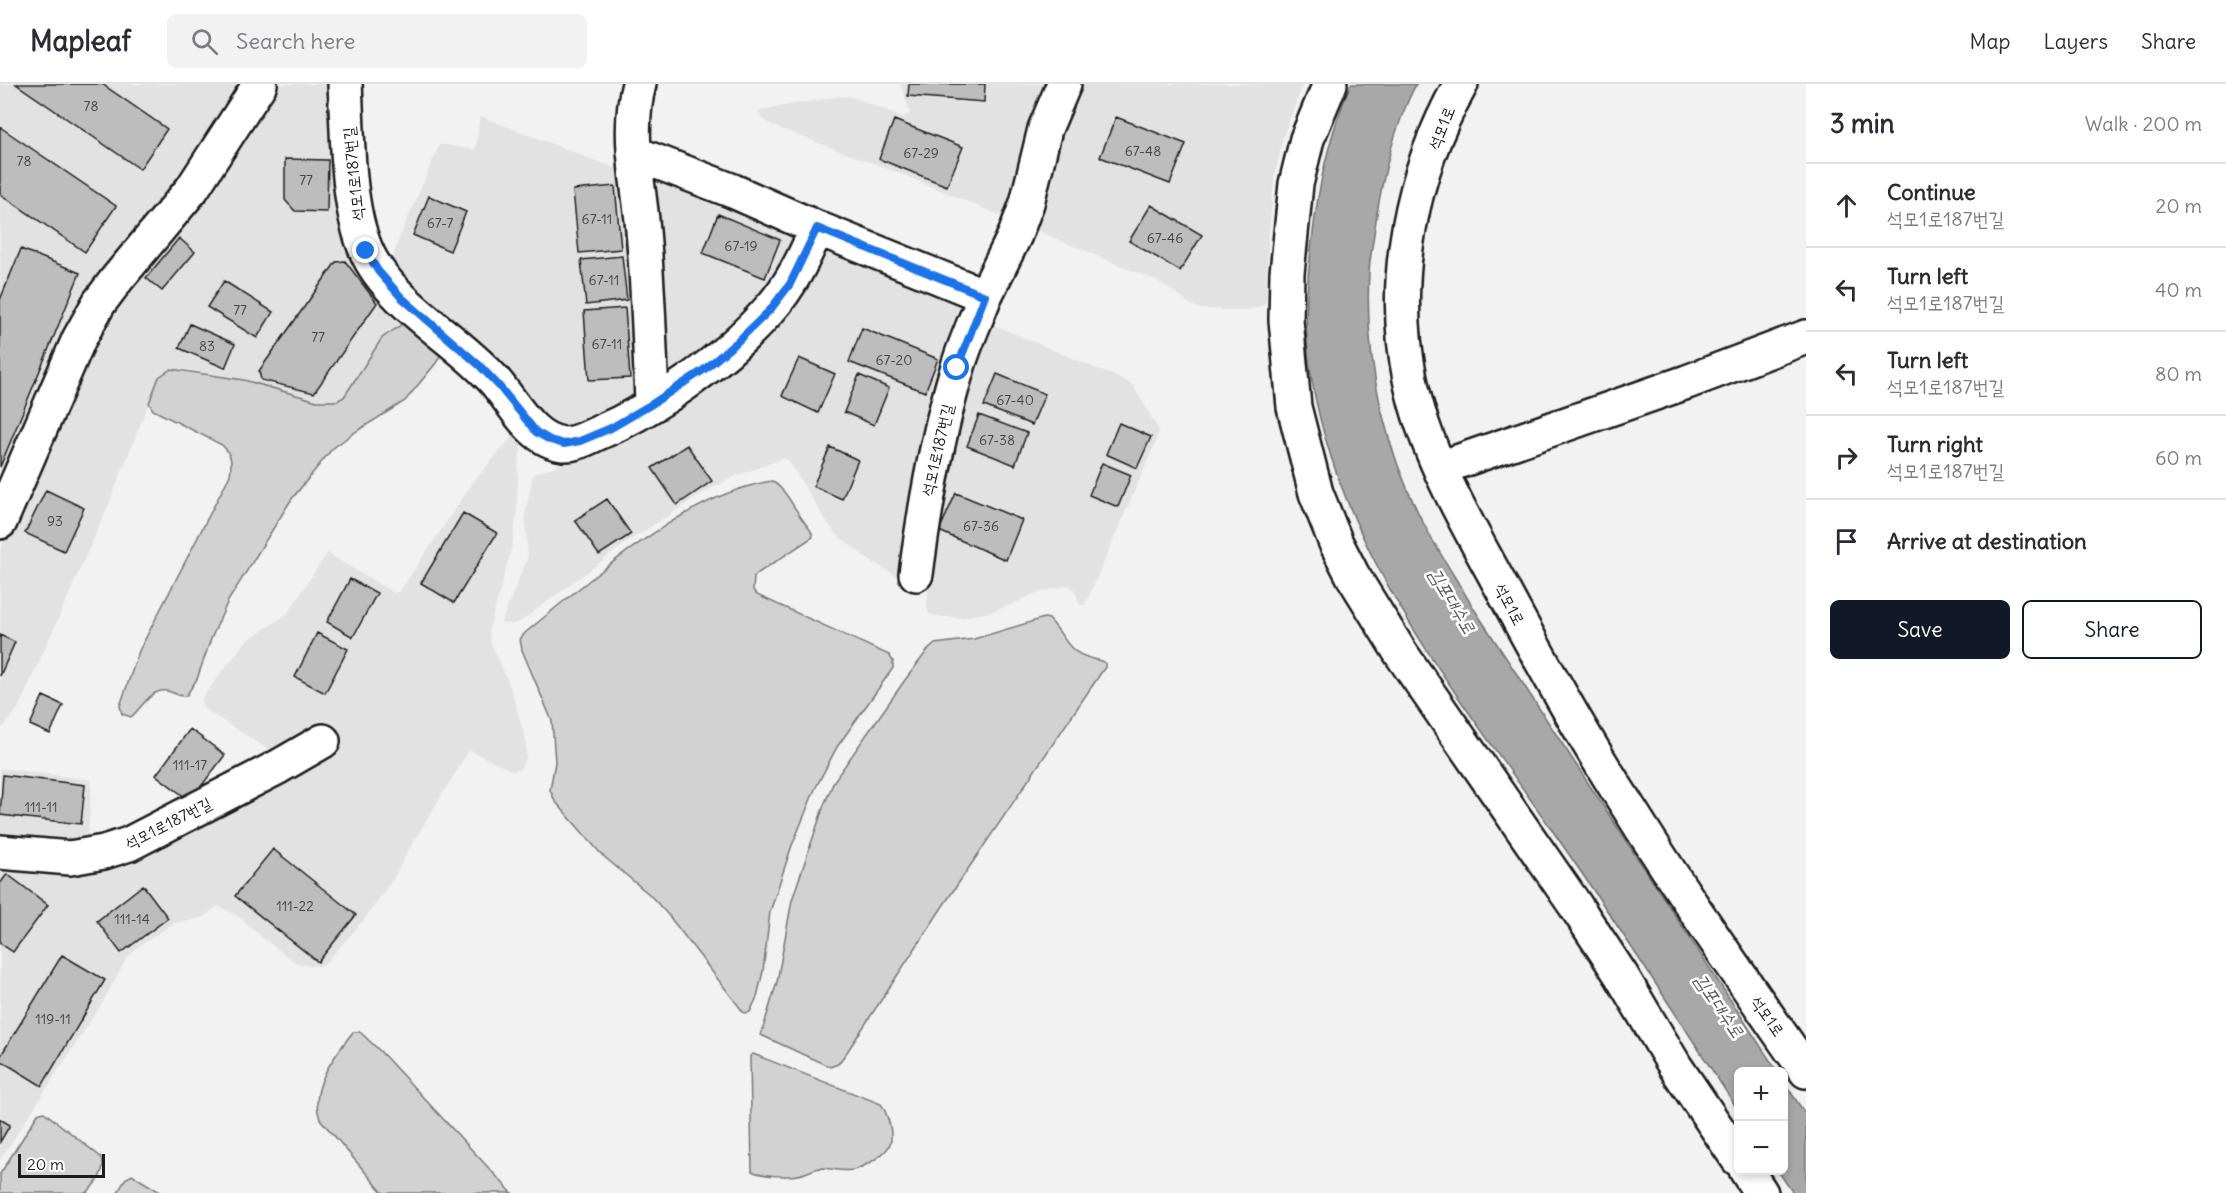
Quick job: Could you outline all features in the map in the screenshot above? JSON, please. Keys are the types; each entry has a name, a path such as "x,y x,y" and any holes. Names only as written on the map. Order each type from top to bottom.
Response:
{"lane":[{"path":"2,515 78,339 99,303 192,189 260,84"},
{"name":"석모1로187번길","path":"345,84 351,179 358,225 366,251 378,271 401,297 479,365 536,432 550,440 564,444 580,441 611,428 705,369 770,310 790,284 817,228"},
{"path":"639,84 634,107 633,131 642,223 652,404"},
{"name":"석모1로187번길","path":"916,574 926,495 957,368 985,296 1027,203 1045,129 1065,84"},
{"path":"1330,84 1307,139 1296,184 1287,273 1286,320 1294,407 1316,493 1336,543 1353,576 1400,652 1575,905 1621,975 1675,1066 1734,1154"},
{"name":"석모1로","path":"1461,84 1439,129 1417,190 1407,235 1403,291 1410,378 1419,413 1440,468 1556,688 1625,803 1806,1071"},
{"path":"634,153 733,191 817,228 985,296"},
{"path":"1440,468 1687,382 1806,337"},
{"name":"석모1로187번길","path":"0,852 70,858 104,852 129,844 278,767 323,741"},
{"path":"1749,1175 1761,1193"}],"shaded area":[{"path":"0,84 248,84 0,496"},
{"path":"266,84 337,84 344,204 407,319 388,332 344,397 337,401 317,401 244,380 183,369 163,373 159,377 108,506 19,707 0,730 0,551 16,507 83,350"},
{"path":"901,84 1303,84 1283,137 1274,180 1268,243 1266,303 1247,310 1200,309 1155,280 899,173 773,126 761,118 758,113 761,110 840,96 852,97 903,117 910,113"},
{"path":"480,116 625,172 637,397 561,434 389,269 398,241 440,144 475,150"},
{"path":"649,173 801,237 757,306 666,381"},
{"path":"823,248 829,248 959,302 966,307 903,576 899,577 869,560 836,534 788,460 784,458 729,479 705,492 630,540 521,621 514,624 501,623 528,556 525,515 533,474 587,452"},
{"path":"987,322 1133,385 1159,431 1085,605 1080,605 1074,589 1069,585 1033,594 990,612 960,618 935,616 928,613 930,571 944,472"},
{"path":"404,323 427,337 440,349 440,356 436,363 405,401 332,449 291,500 228,601 197,679 186,696 161,691 151,696 131,717 122,714 120,706 139,651 231,470 228,452 222,445 153,410 149,403 159,377 171,369 244,380 317,401 337,401 344,397 382,338"},
{"path":"518,430 523,436 518,467 517,514 511,550 489,630 490,641 510,686 526,741 526,758 520,769 513,771 469,750 393,879 363,921 323,966 297,963 236,915 218,906 202,918 174,923 138,947 127,958 101,1005 0,1160 0,768 92,780 87,846 90,862 277,755 203,708 202,698 245,642 287,614 327,553 394,593 400,591 474,481"},
{"path":"772,481 788,497 813,537 758,573 754,577 753,590 757,595 889,655 893,661 893,668 837,747 815,789 791,848 770,912 763,971 757,997 750,1012 744,1013 669,916 650,895 602,855 555,801 550,790 555,762 552,721 522,650 520,639 609,565 674,520 707,502 740,489"},
{"path":"1044,618 1049,619 1075,651 1102,661 1105,667 847,1052 838,1064 830,1067 761,1035 777,982 792,900 834,781 905,680 935,644 974,639"},
{"path":"353,1032 360,1032 380,1051 512,1193 383,1193 320,1119 317,1108 320,1084 325,1073"},
{"path":"753,1054 881,1104 888,1118 890,1129 891,1139 888,1148 874,1160 853,1170 820,1168 787,1176 752,1171 750,1056"},
{"path":"44,1112 102,1158 103,1168 99,1177 87,1193 0,1193 0,1174 38,1114"},
{"path":"132,1175 162,1193 118,1193 125,1179"}],"water":[{"name":"김포대수로","path":"1351,84 1416,84 1401,118 1385,172 1369,272 1370,342 1375,376 1381,410 1402,476 1432,539 1474,609 1774,1067 1734,1067 1734,1104 1595,892 1433,660 1368,548 1342,489 1322,427 1309,362 1307,302 1310,255 1321,180 1343,103"},
{"path":"1788,1088 1806,1115 1806,1193 1793,1193 1781,1175 1788,1175"}],"building":[{"path":"16,84 102,84 167,129 140,169"},
{"path":"909,84 985,84 984,102 908,96"},
{"path":"1116,117 1186,144 1170,184 1100,157"},
{"path":"894,120 963,147 947,186 879,159"},
{"path":"0,127 116,206 85,252 0,194"},
{"path":"285,159 328,160 327,212 295,211 285,200"},
{"path":"615,186 621,249 579,253 573,190"},
{"path":"429,196 466,212 450,251 413,235"},
{"path":"1151,205 1202,235 1180,271 1129,241"},
{"path":"718,214 780,240 765,278 703,253"},
{"path":"179,238 195,252 162,291 146,278"},
{"path":"21,249 80,273 0,467 0,300"},
{"path":"622,256 627,300 586,305 581,260"},
{"path":"345,261 377,303 314,393 261,380 259,371 336,262"},
{"path":"224,281 273,312 257,338 207,307"},
{"path":"625,308 630,378 589,380 584,311"},
{"path":"190,324 235,344 225,368 179,348"},
{"path":"862,328 938,359 925,392 849,362"},
{"path":"799,358 835,374 818,413 782,396"},
{"path":"997,374 1045,394 1032,425 984,406"},
{"path":"859,375 889,388 874,425 844,412"},
{"path":"979,415 1027,433 1015,465 967,446"},
{"path":"1119,423 1151,437 1137,468 1106,454"},
{"path":"687,445 712,481 677,505 652,468"},
{"path":"830,447 858,460 842,499 813,486"},
{"path":"1102,463 1131,475 1118,507 1089,495"},
{"path":"46,490 84,508 64,551 25,533"},
{"path":"956,493 1022,520 1006,560 939,531"},
{"path":"607,499 631,534 599,555 575,520"},
{"path":"463,513 497,533 454,603 421,583"},
{"path":"350,579 377,593 353,637 327,622"},
{"path":"317,633 348,649 325,693 295,677"},
{"path":"0,635 15,642 0,676"},
{"path":"43,696 63,705 50,734 30,725"},
{"path":"190,729 225,755 190,801 156,775"},
{"path":"3,775 85,785 81,824 0,815"},
{"path":"273,849 356,915 318,962 235,896"},
{"path":"7,874 48,905 13,952 0,943 0,884"},
{"path":"143,885 168,918 121,953 97,921"},
{"path":"62,955 105,980 42,1086 0,1060 0,1057"},
{"path":"0,1119 10,1125 0,1142"}],"route":[{"path":"366,251 378,271 401,297 479,365 536,432 550,440 564,444 580,441 611,428 652,404 705,369 737,342 770,310 790,284 817,228 985,296 957,368"}]}
